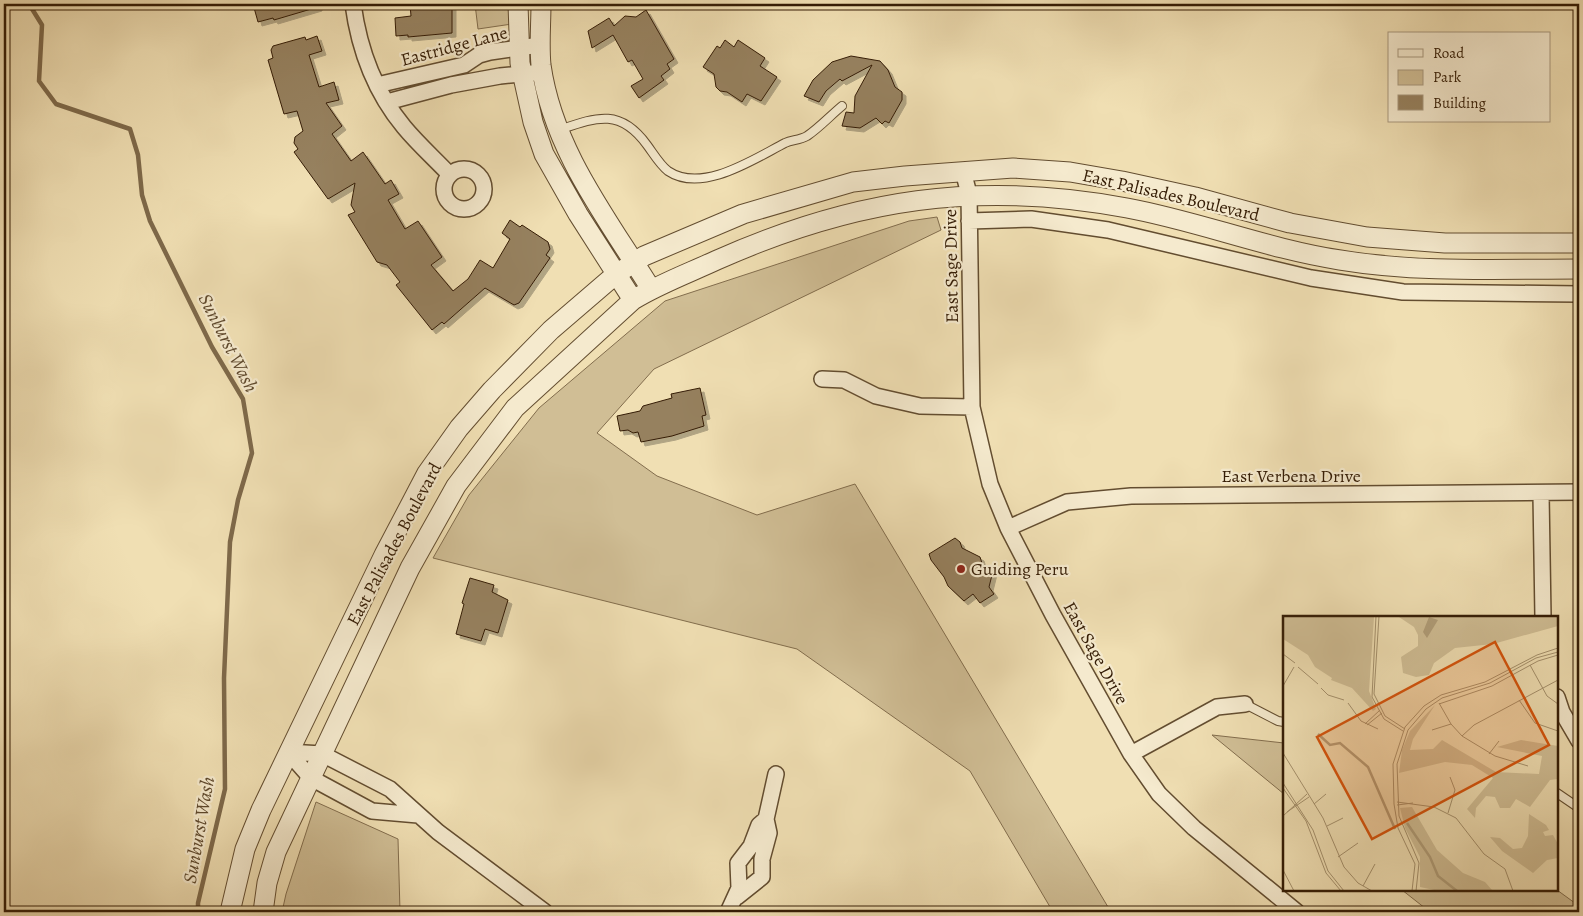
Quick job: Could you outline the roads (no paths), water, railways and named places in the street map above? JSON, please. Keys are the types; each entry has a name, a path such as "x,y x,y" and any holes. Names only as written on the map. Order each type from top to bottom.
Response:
{"street":[{"path":"352,4 362,52 376,85 404,127 450,175"},
{"path":"518,4 523,75 533,122 544,154 615,275 633,300"},
{"path":"541,4 540,45 550,107 559,130 595,204 652,289"},
{"name":"Eastridge Lane","path":"376,85 464,65 490,52 540,45"},
{"name":"Eastridge Lane","path":"387,102 451,85 500,76 543,72"},
{"name":"East Palisades Boulevard","path":"230,912 245,849 288,752 384,555 427,473 459,428 492,390 551,330 615,275 644,256 743,214 853,182 1013,168 1070,172 1122,180 1195,196 1290,223 1367,238 1445,243 1579,242"},
{"name":"East Sage Drive","path":"963,171 969,194 972,408 990,484 1008,528 1053,615 1131,754 1159,794 1194,828 1297,912"},
{"name":"East Palisades Boulevard","path":"263,912 276,852 410,568 456,486 515,408 633,300 652,289 760,241 803,226 861,210 918,199 969,194 1008,194 1073,199 1128,208 1337,260 1396,268 1579,268"},
{"path":"969,221 1031,220 1108,230 1311,278 1402,292 1579,294"},
{"path":"822,378 844,380 876,396 920,406 972,408"},
{"name":"East Verbena Drive","path":"1008,528 1068,502 1131,496 1541,494 1579,492"},
{"path":"1541,494 1543,616"},
{"path":"1558,700 1562,712 1579,741"},
{"path":"1131,754 1217,707 1245,704"},
{"path":"288,752 322,754 390,789 418,815 545,912"},
{"path":"288,752 311,778 372,811 418,815"},
{"path":"737,897 762,877 762,859 769,832 766,819 776,774"},
{"path":"728,912 737,897 739,888 738,863 751,846 759,825 766,819"}],"lane":[{"path":"559,130 588,120 614,119 629,124 668,171 687,179 713,177 746,164 788,142 805,137 842,106"},
{"path":"1245,704 1283,722"},
{"path":"1558,795 1579,808"}],"waterway":[{"name":"Sunburst Wash","path":"29,4 42,25 39,81 56,104 130,129 138,155 142,195 150,221 212,347 243,399 252,453 238,500 230,542 224,678 225,789 198,903 198,912"}],"place":[{"name":"Guiding Peru","path":"961,569"}]}
